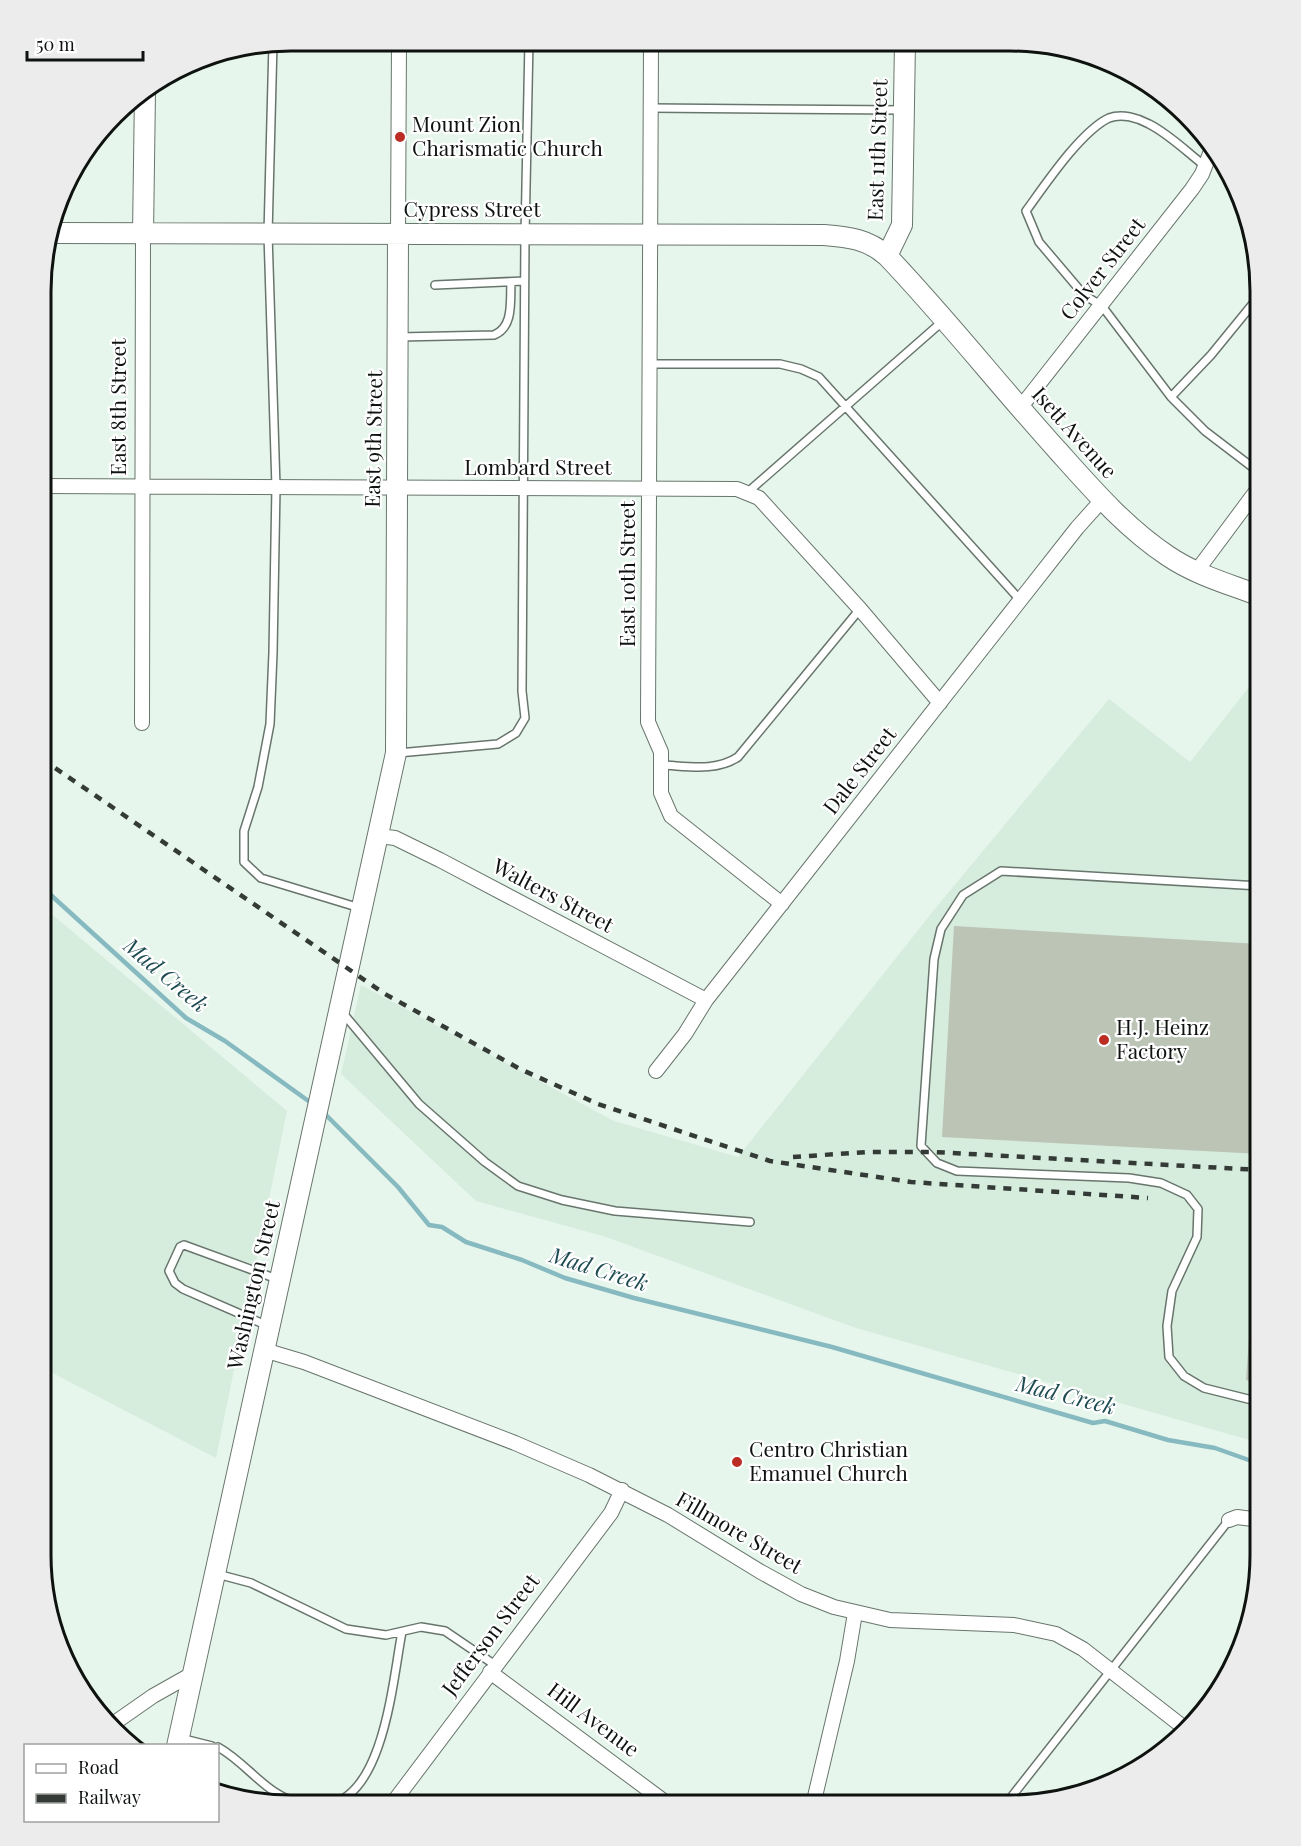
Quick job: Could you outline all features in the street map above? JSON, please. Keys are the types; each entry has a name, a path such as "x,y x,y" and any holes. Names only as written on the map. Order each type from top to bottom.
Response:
{"main road":[{"name":"East 11th Street","path":"887,256 902,225 905,51"},
{"name":"East 8th Street","path":"143,234 145,101"},
{"name":"Cypress Street","path":"58,233 824,235 854,238 867,242 887,256"},
{"name":"East 9th Street","path":"378,836 396,753 398,234"},
{"name":"Isett Avenue","path":"887,256 1102,500 1132,530 1169,557 1196,572 1250,592"},
{"name":"Washington Street","path":"178,1742 378,836"}],"street":[{"name":"East 9th Street","path":"398,234 399,51"},
{"name":"East 10th Street","path":"651,51 648,722 657,739 662,765 661,793 671,816 782,904"},
{"name":"Colver Street","path":"1020,408 1192,189 1209,156"},
{"name":"East 8th Street","path":"142,723 143,234"},
{"name":"Lombard Street","path":"51,486 737,489 748,492"},
{"path":"748,492 759,498 860,609 940,703"},
{"path":"1196,572 1250,499"},
{"name":"Dale Street","path":"656,1071 685,1034 706,1000 1020,600 1102,500"},
{"name":"Walters Street","path":"378,836 395,838 440,860 706,1000"},
{"name":"Fillmore Street","path":"264,1350 304,1362 514,1443 622,1490 801,1594 855,1613 909,1621 1014,1625 1056,1634 1083,1649 1179,1726"},
{"name":"Jefferson Street","path":"399,1795 610,1513 622,1490"},
{"path":"1229,1520 1237,1517 1250,1519"},
{"path":"815,1795 847,1661 855,1613"},
{"name":"Hill Avenue","path":"492,1668 657,1795"},
{"path":"117,1721 153,1696 192,1674"}],"lane":[{"path":"396,753 498,744 516,733 525,718 522,691 525,235 529,51"},
{"path":"273,52 268,234 276,487 270,724 258,787 244,831 244,862 261,878 362,909"},
{"path":"650,108 905,110"},
{"path":"1205,166 1150,124 1125,116 1111,117 1098,125 1059,166 1026,211 1039,242 1084,295 1102,306 1171,397 1205,431 1250,465"},
{"path":"435,285 525,281"},
{"path":"399,337 494,335 502,332 507,326 511,282"},
{"path":"1171,397 1211,355 1250,307"},
{"path":"748,492 943,321"},
{"path":"651,364 780,364 819,377 846,404 1020,600"},
{"path":"662,765 710,767 728,764 738,757 860,609"},
{"path":"1250,884 1001,871 963,895 941,929 934,959 921,1146 937,1163 957,1171 1129,1178 1161,1183 1187,1195 1198,1209 1197,1237 1172,1291 1167,1326 1169,1357 1184,1376 1204,1388 1250,1400"},
{"path":"340,1010 419,1104 485,1162 518,1186 562,1200 615,1211 750,1222"},
{"path":"269,1326 183,1288 175,1283 169,1270 180,1246 184,1245 280,1280"},
{"path":"1014,1795 1229,1520"},
{"path":"214,1574 251,1583 346,1629 386,1635 421,1627 445,1630 492,1668"},
{"path":"347,1795 368,1773 377,1754 402,1632"},
{"path":"178,1742 195,1744"},
{"path":"219,1748 279,1794"}],"shaded area":[{"path":"1250,686 1250,1440 856,1328 606,1237 476,1201 341,1074 361,985 614,1121 738,1157 938,905 1109,699 1190,762"},
{"path":"51,914 287,1111 216,1458 51,1372"}],"building":[{"name":"H.J. Heinz Factory","path":"954,926 1250,943 1250,1153 942,1137"},
{"path":"1250,1323 1250,1381 1246,1380"}],"waterway":[{"name":"Mad Creek","path":"51,895 186,1018 225,1041 314,1105"},
{"name":"Mad Creek","path":"323,1112 398,1187 429,1225 442,1227 466,1242 522,1260 565,1278 634,1298 832,1347 1093,1423 1105,1421 1168,1440 1215,1448 1250,1460"}],"railway":[{"path":"51,765 385,994 520,1069 598,1104 770,1161 911,1182 1148,1198"},
{"path":"793,1157 868,1152 934,1152 1250,1169"}],"place":[{"name":"Mount Zion Charismatic Church","path":"400,137"},
{"name":"H.J. Heinz Factory","path":"1104,1040"},
{"name":"Centro Christian Emanuel Church","path":"737,1462"}]}
